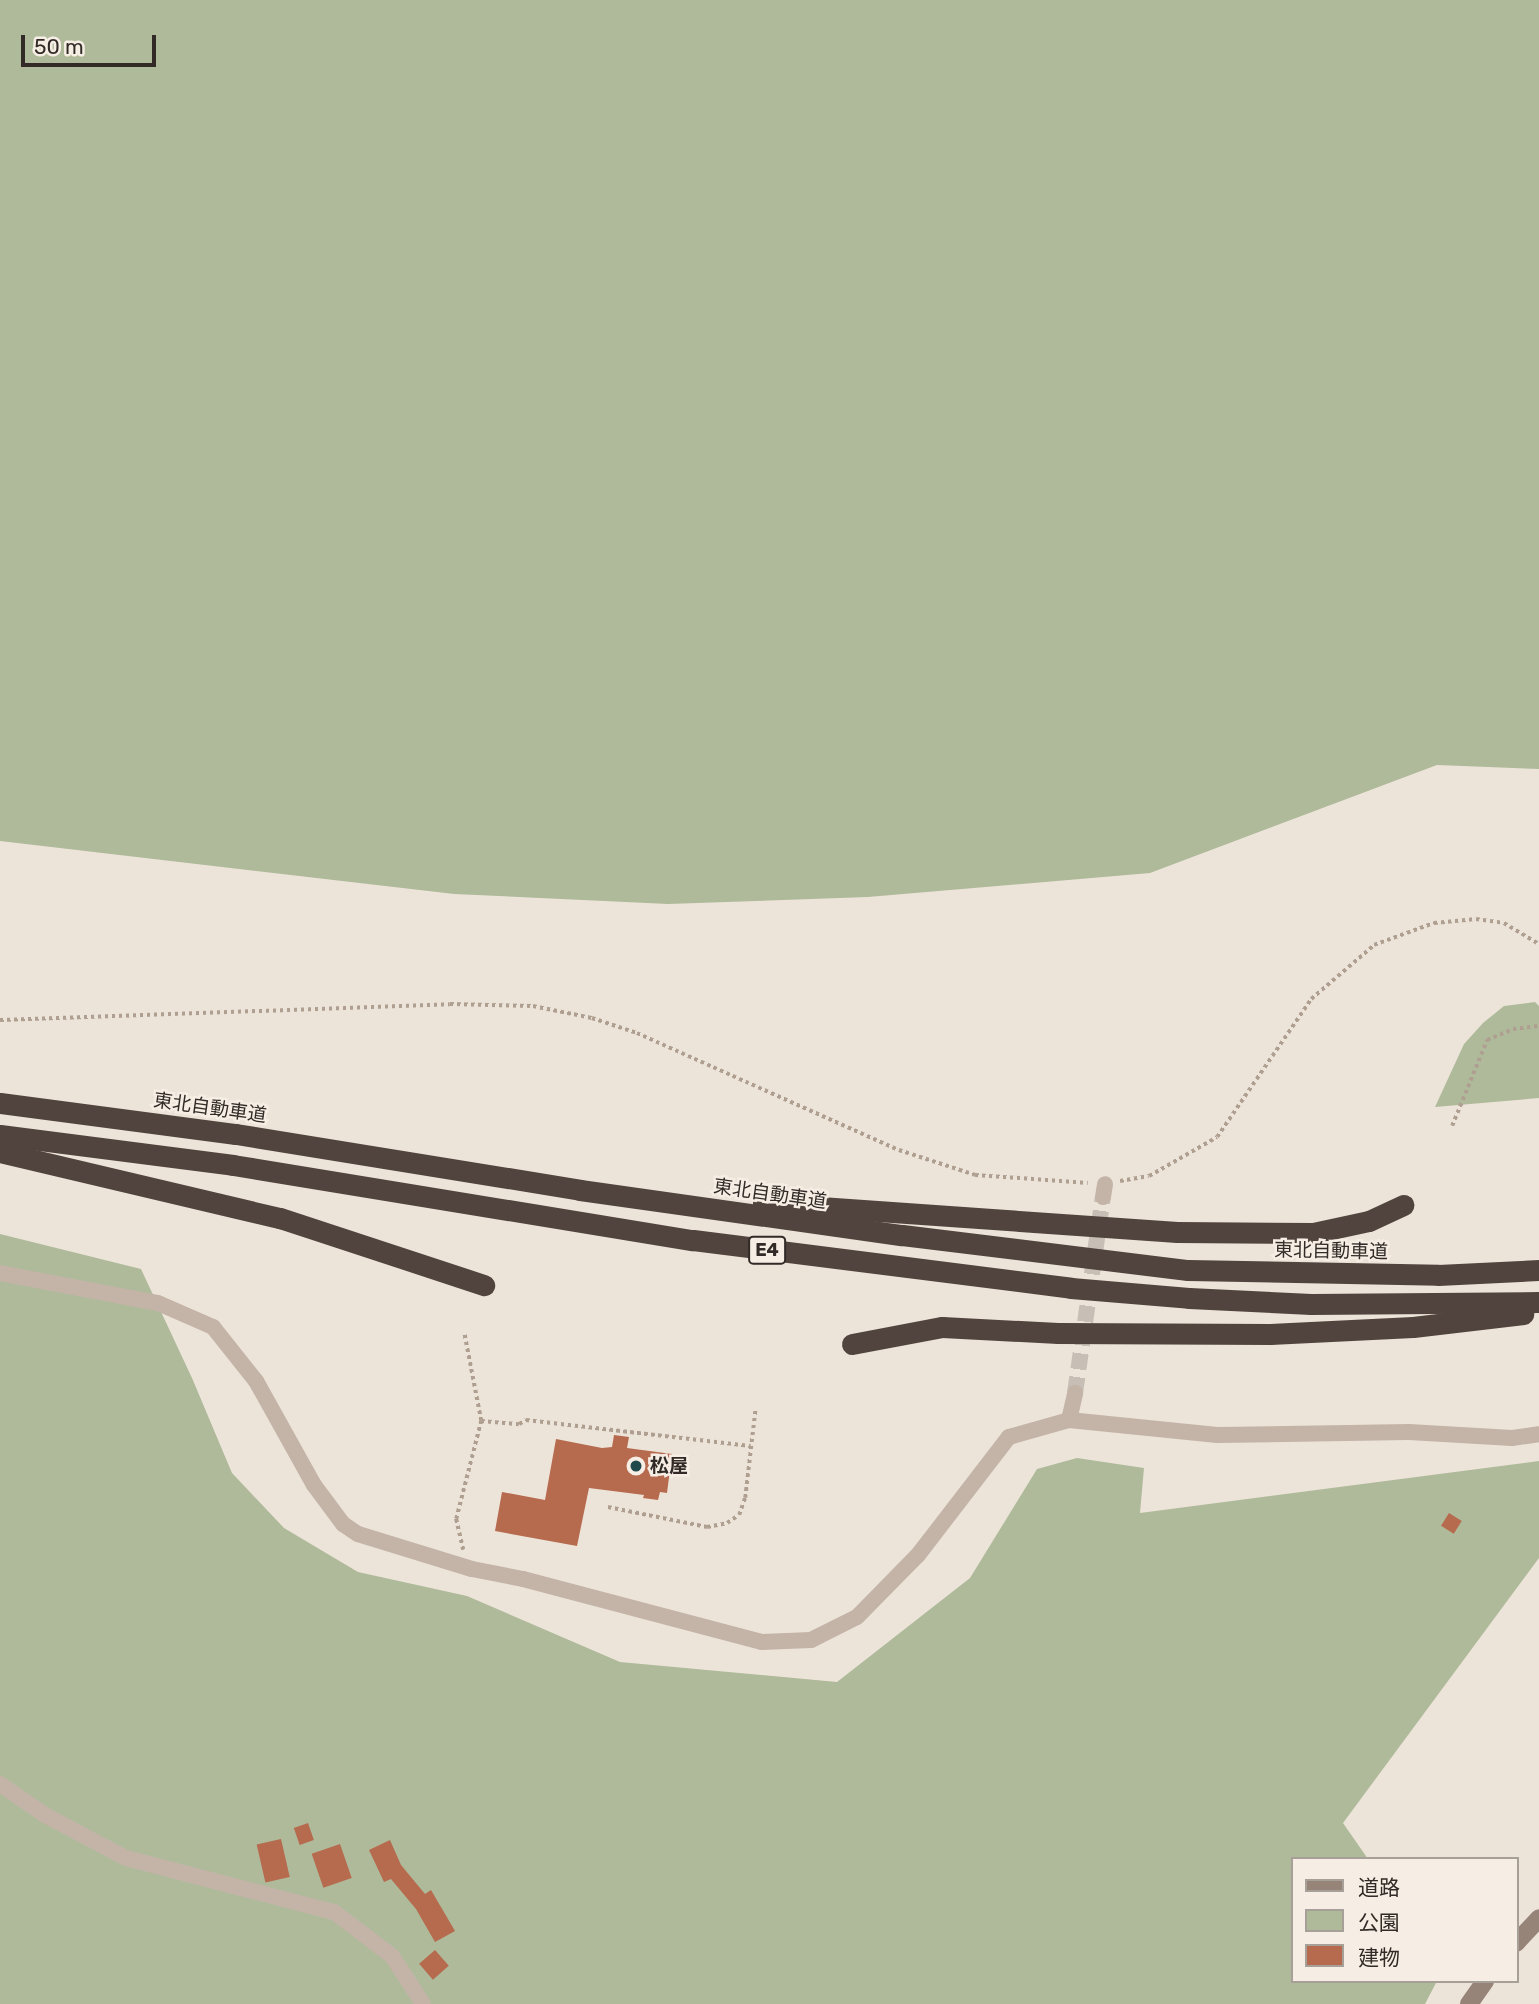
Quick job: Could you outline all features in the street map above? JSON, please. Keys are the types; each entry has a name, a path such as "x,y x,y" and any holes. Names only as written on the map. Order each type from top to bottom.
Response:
{"highway":[{"name":"東北自動車道","path":"0,1103 236,1134 580,1190 902,1235 1188,1270 1438,1275 1539,1270"},
{"name":"E4","path":"0,1135 233,1165 693,1240 1071,1288 1189,1298 1311,1304 1539,1302"},
{"path":"0,1152 280,1218 484,1285"},
{"path":"580,1190 1177,1232 1314,1233 1369,1221 1404,1205"},
{"path":"852,1344 942,1327 1058,1333 1270,1334 1413,1327 1539,1313"}],"street":[{"path":"0,1273 158,1303 213,1327 256,1381 314,1485 343,1524 358,1534 470,1569 523,1579 762,1642 811,1640 857,1616 918,1555 1009,1437 1069,1420 1217,1436 1409,1432 1512,1438 1539,1434"},
{"path":"1069,1420 1075,1393"},
{"path":"0,1784 45,1815 126,1858 334,1912 392,1956 423,2004"},
{"path":"1518,1940 1539,1918"},
{"path":"1469,2004 1484,1983"}],"path":[{"path":"0,1020 450,1004 533,1006 592,1018 637,1033 899,1150 975,1175 1104,1190 1149,1176 1217,1137 1311,999 1374,945 1434,923 1476,919 1504,923 1539,944"},
{"path":"1451,1126 1487,1040 1513,1029 1539,1026"},
{"path":"464,1333 481,1422 456,1519 470,1569"},
{"path":"608,1507 708,1527 727,1523 739,1515 745,1498 755,1411"},
{"path":"481,1422 519,1424 526,1420 751,1447"}],"green space":[{"path":"0,0 1539,0 1539,769 1437,765 1150,873 868,897 668,904 454,894 0,841"},
{"path":"1535,1002 1539,1006 1539,1098 1435,1107 1464,1044 1483,1023 1504,1006"},
{"path":"0,1234 141,1269 192,1378 232,1473 284,1528 358,1572 467,1596 620,1662 837,1682 970,1578 1037,1469 1077,1458 1144,1468 1140,1513 1539,1461 1539,1558 1343,1823 1367,1857 1290,1857 1290,1983 1436,1983 1425,2004 0,2004"}],"building":[{"path":"614,1435 629,1437 627,1448 672,1454 667,1493 660,1492 658,1500 643,1498 644,1495 589,1488 577,1546 495,1531 502,1492 545,1500 556,1439 602,1448 612,1447"},
{"path":"1449,1513 1462,1521 1454,1534 1441,1526"},
{"path":"308,1823 314,1840 300,1845 294,1828"},
{"path":"281,1839 290,1877 265,1883 257,1845"},
{"path":"390,1840 401,1865 425,1894 431,1890 455,1931 435,1942 416,1909 391,1879 384,1882 369,1850"},
{"path":"340,1844 352,1878 323,1888 312,1854"},
{"path":"435,1950 449,1966 433,1980 419,1964"}],"tunnel":[{"path":"1075,1393 1103,1197"}],"place":[{"name":"松屋","path":"636,1466"}]}
